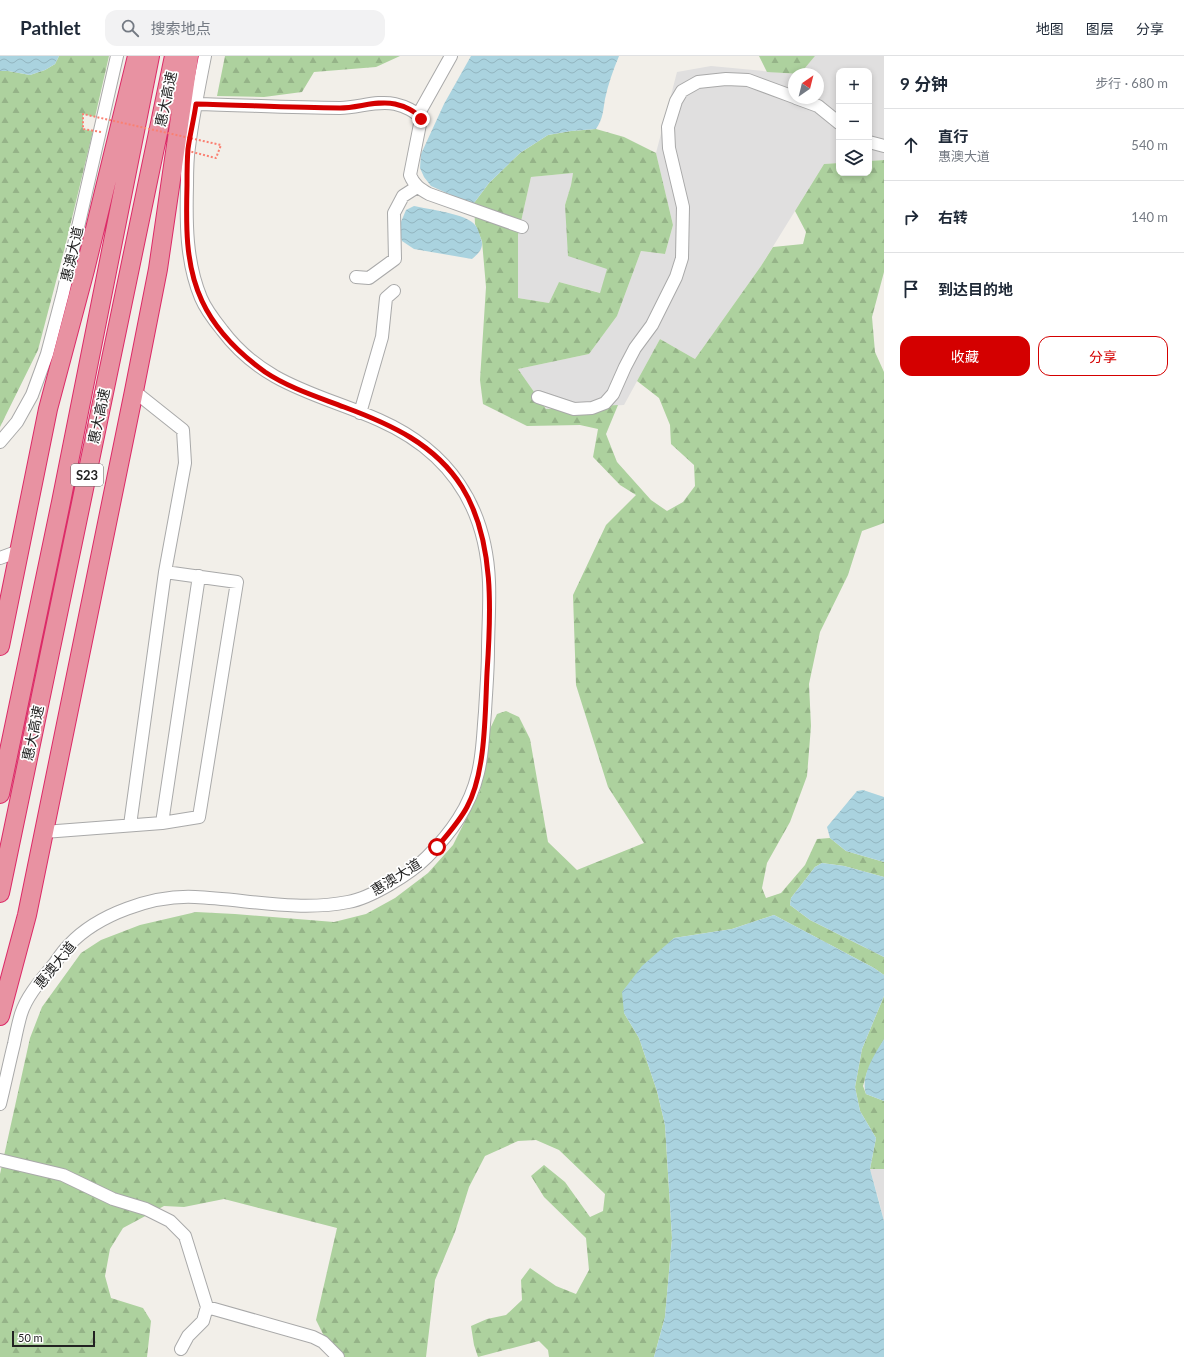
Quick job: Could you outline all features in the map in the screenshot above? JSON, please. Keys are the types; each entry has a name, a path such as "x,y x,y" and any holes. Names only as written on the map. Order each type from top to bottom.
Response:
{"highway":[{"path":"0,646 48,409 87,262 137,56"},
{"name":"惠大高速","path":"0,794 61,502 150,56"},
{"name":"惠大高速","path":"0,893 174,56"},
{"path":"0,1016 27,915 134,391 158,269 189,56"}],"street":[{"name":"惠澳大道","path":"0,442 17,422 32,395 47,354 101,132 117,56"},
{"name":"惠澳大道","path":"0,1104 21,1012 29,997 70,944 99,922 130,907 164,899 184,897 316,906 352,902 375,892 419,864 437,847 453,828 467,806 478,772 482,744 488,662 489,579 481,530 474,511 463,488 437,456 403,432 380,420 292,386 266,373 229,341 203,302 193,276 188,251 186,217 188,151 204,56"},
{"path":"418,115 451,56"},
{"path":"538,397 574,409 592,408 605,403 613,394 635,348 652,325 676,277 682,258 683,207 669,148 668,128 676,101 682,91 698,82 726,79 748,80 788,95"},
{"path":"196,104 342,108 380,103 395,104 411,110 421,119 410,175 417,187 428,194 522,227"},
{"path":"812,104 818,106 836,121"},
{"path":"872,143 884,146"},
{"path":"356,277 369,278 395,259 394,213 403,196 417,187"},
{"path":"360,413 382,337 386,298 394,291"},
{"path":"130,825 165,572 185,463 183,430 134,391"},
{"path":"0,558 19,551"},
{"path":"44,832 162,823 199,817 237,582 165,572"},
{"path":"162,823 199,576"},
{"path":"0,1160 63,1175 113,1199 146,1209 170,1221 185,1236 207,1307 203,1321 188,1336 181,1349"},
{"path":"207,1307 313,1337 323,1342 338,1357"}],"path":[{"path":"101,132 83,129 83,114 221,145 216,158 188,151"}],"shaded area":[{"path":"815,56 884,56 884,160 872,161 872,68 836,68 836,163 824,164 761,266 695,359 660,339 624,405 546,409 518,369 589,354 617,316 641,251 665,254 673,225 656,153 677,72 711,66 788,73 788,104 824,104 824,68 805,68"},
{"path":"573,173 565,205 608,269 601,293 559,282 549,303 518,298 518,235 531,177"},
{"path":"870,1169 884,1169 884,1221 879,1201"}],"green space":[{"path":"59,56 109,56 95,117 83,114 83,129 93,131 38,350 0,427 0,71 30,75 45,70 55,64"},
{"path":"225,56 400,56 376,67 314,72 302,92 264,97 217,96"},
{"path":"759,56 815,56 805,68 788,68 788,73 767,72"},
{"path":"596,129 624,137 656,153 673,225 665,254 641,251 617,316 589,354 518,369 546,409 618,405 606,434 617,462 651,500 667,511 683,502 695,486 694,465 671,444 670,425 659,398 637,381 660,339 695,359 773,247 803,244 806,232 795,211 824,164 836,163 836,176 872,176 872,161 884,160 884,272 872,317 875,352 884,372 884,523 862,531 848,575 820,632 809,684 811,726 807,776 790,822 767,863 762,888 766,898 781,893 805,865 817,839 830,838 846,851 884,862 884,877 844,866 822,863 815,867 791,898 790,905 810,920 884,957 884,975 874,968 774,915 732,929 674,938 624,1013 639,1038 657,1091 665,1125 672,1238 665,1317 654,1357 549,1357 548,1350 539,1341 478,1357 474,1345 471,1326 487,1319 506,1315 522,1300 521,1280 530,1268 556,1286 576,1294 589,1270 586,1238 544,1197 531,1176 544,1165 565,1182 590,1217 603,1211 605,1194 559,1150 536,1140 518,1141 485,1156 469,1187 455,1232 435,1280 426,1357 343,1357 324,1336 316,1320 337,1228 224,1199 184,1207 164,1206 123,1228 110,1249 105,1276 111,1298 143,1308 151,1321 147,1357 0,1357 0,1174 30,1038 42,1007 81,953 101,940 140,925 196,912 334,922 366,914 395,898 428,873 453,845 480,791 490,729 497,714 506,711 519,717 530,739 548,842 577,870 644,843 608,787 576,685 573,595 606,525 636,495 620,485 593,457 598,429 580,425 527,426 483,404 480,380 486,287 482,241 475,224 474,203 489,183 520,153 548,135","holes":["573,173 565,205 568,256 607,269 600,293 559,282 549,303 518,298 518,235 531,177"]},
{"path":"884,996 884,1039 867,1072 863,1086 866,1094 884,1101 884,1169 870,1169 876,1138 860,1111 855,1087 862,1049"}],"water":[{"path":"0,56 59,56 55,64 45,70 30,75 0,71"},
{"path":"471,56 619,56 608,88 601,118 596,129 548,135 520,153 489,183 474,203 469,203 431,186 424,177 420,168 421,154 444,104"},
{"path":"414,206 456,215 471,221 477,228 482,243 479,252 472,259 414,249 402,241 398,229 406,210"},
{"path":"863,790 884,797 884,862 846,851 830,838 827,827 857,791"},
{"path":"822,863 844,866 884,877 884,957 810,920 790,905 791,898 815,867"},
{"path":"774,915 874,968 884,975 884,996 862,1049 855,1087 860,1111 876,1138 870,1169 884,1221 884,1357 654,1357 665,1317 672,1238 665,1125 657,1091 639,1038 624,1013 622,992 642,966 674,938 732,929"},
{"path":"884,1039 884,1101 866,1094 865,1080 869,1065"}],"route":[{"path":"421,119 411,110 395,104 380,103 342,108 196,104 188,151 186,217 188,251 193,276 203,302 229,341 266,373 292,386 380,420 403,432 437,456 463,488 474,511 481,530 489,579 488,662 482,744 474,789 467,806 453,828 437,847"}]}
